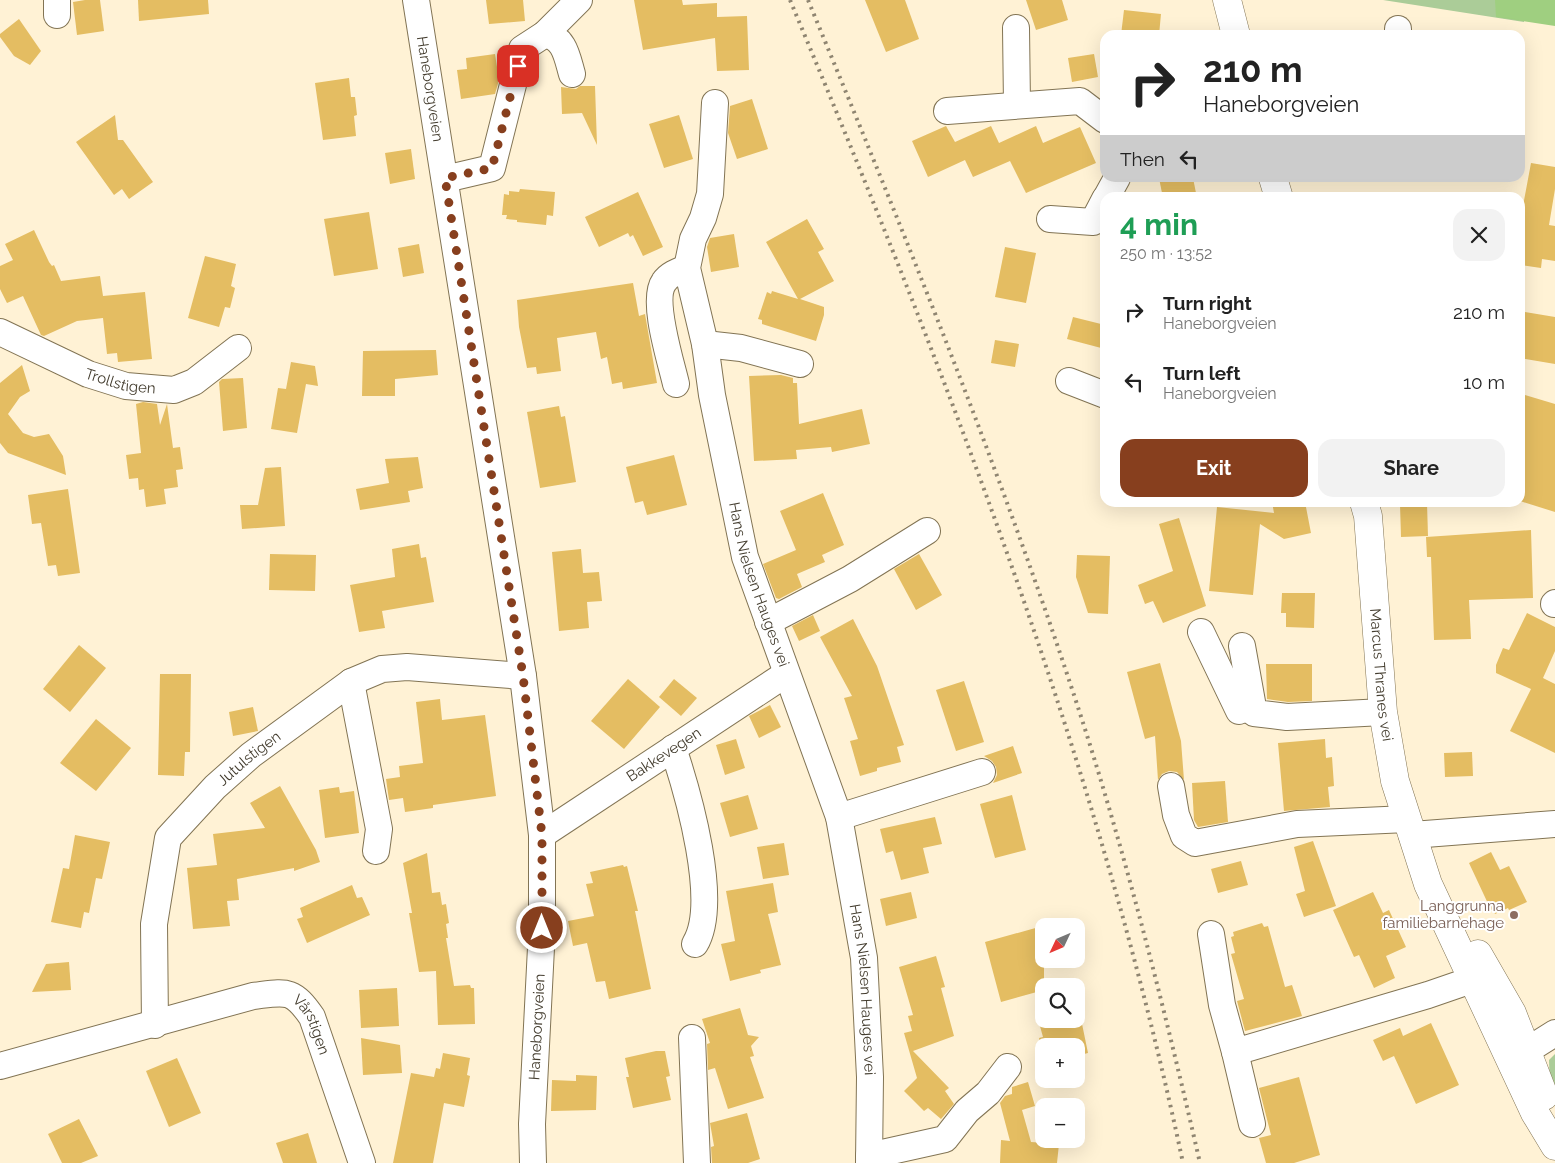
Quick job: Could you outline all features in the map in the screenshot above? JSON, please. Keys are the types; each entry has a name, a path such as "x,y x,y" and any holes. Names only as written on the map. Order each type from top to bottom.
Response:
{"main road":[{"path":"1227,0 1235,30"},
{"name":"Marcus Thranes vei","path":"1365,507 1368,516 1377,613 1383,712 1395,781 1428,884 1481,977 1512,1013 1521,1084 1535,1113 1555,1146"},
{"name":"Marcus Thranes vei","path":"1517,1051 1548,1106 1555,1136"}],"street":[{"name":"Haneborgveien","path":"416,0 523,676 542,835 542,928 532,1124 533,1163"},
{"path":"445,178 492,168 522,49 545,34 579,0"},
{"path":"1016,28 1017,105"},
{"path":"545,34 555,36 559,41 565,50 572,74"},
{"path":"947,111 1080,100 1100,116"},
{"path":"676,384 660,310 661,290 664,282 673,273 687,268 693,239 703,218 710,194 715,103"},
{"path":"1050,219 1093,222 1100,208"},
{"name":"Hans Nielsen Hauges vei","path":"687,268 705,344 712,395 745,557 839,817 864,958 870,1076 869,1160"},
{"name":"Trollstigen","path":"0,332 88,374 126,386 174,390 185,387 238,348"},
{"path":"705,344 748,350 800,364"},
{"path":"1069,381 1100,393"},
{"path":"768,622 850,579 926,531"},
{"path":"1201,632 1239,711"},
{"path":"1239,711 1242,646"},
{"name":"Jutulstigen","path":"155,1024 154,924 168,838 215,787 251,755 350,682 382,669 407,667 523,676"},
{"name":"Bakkevegen","path":"542,835 786,674"},
{"path":"350,682 379,829 376,851"},
{"path":"1239,711 1287,717 1383,712"},
{"path":"673,748 692,808 704,880 701,934 695,944"},
{"path":"839,817 982,772"},
{"path":"1171,786 1176,815 1184,836 1195,843 1296,824 1412,832 1555,824"},
{"path":"1211,934 1222,1006 1252,1124"},
{"path":"1235,1052 1428,995 1481,977"},
{"name":"Vårstigen","path":"0,1066 253,996 282,992 301,1000 312,1017 362,1163"},
{"path":"1517,1051 1555,1033"},
{"path":"692,1038 697,1163"},
{"path":"869,1160 945,1139 967,1111 988,1093 1008,1067"}],"green space":[{"path":"1383,0 1528,0 1524,22"},
{"path":"1495,0 1555,0 1555,26 1496,17"},
{"path":"1555,1054 1555,1104 1550,1092 1549,1060"}],"building":[{"path":"100,0 104,31 77,35 73,2"},
{"path":"138,0 208,0 209,14 139,21"},
{"path":"486,0 523,0 525,21 489,24"},
{"path":"634,0 682,0 683,5 717,3 717,17 747,16 749,70 717,71 715,38 643,50"},
{"path":"865,0 905,0 919,39 886,52"},
{"path":"1026,0 1062,0 1068,20 1036,30"},
{"path":"1124,10 1161,14 1159,30 1122,30"},
{"path":"19,19 41,51 30,65 14,56 0,37 0,34"},
{"path":"495,54 499,80 495,94 461,99 457,70 467,69 466,58"},
{"path":"1094,54 1098,77 1072,82 1068,58"},
{"path":"349,78 351,97 355,97 357,115 354,116 356,136 323,140 315,83"},
{"path":"580,86 595,86 597,145 582,113 562,114 561,87 576,89"},
{"path":"752,99 768,149 737,159 728,133 730,106"},
{"path":"115,115 118,140 123,140 153,182 129,199 122,189 114,195 76,142"},
{"path":"679,115 693,159 664,168 649,124"},
{"path":"946,126 955,142 991,126 999,143 1036,126 1043,143 1080,127 1096,163 1026,193 1010,161 973,177 965,160 928,177 912,141"},
{"path":"411,149 415,179 390,184 385,153"},
{"path":"1531,163 1555,167 1555,189 1549,225 1555,226 1555,261 1542,259 1541,268 1525,266 1525,195"},
{"path":"1160,182 1194,182 1196,192 1162,192"},
{"path":"520,189 555,192 553,216 547,215 546,225 517,222 517,220 506,219 507,215 502,215 504,194 509,195 509,191 519,192"},
{"path":"638,192 663,247 643,256 633,235 630,237 628,233 599,247 585,217"},
{"path":"369,212 378,269 334,276 324,219"},
{"path":"807,219 824,249 818,252 834,281 800,299 824,307 824,315 816,341 762,324 762,320 758,319 767,292 771,294 772,291 798,299 766,242"},
{"path":"34,230 49,262 52,266 54,265 61,281 100,276 103,296 145,292 152,359 118,362 117,353 107,354 103,318 77,321 44,336 41,335 23,296 7,303 0,289 0,266 13,260 5,244"},
{"path":"734,234 739,267 711,272 707,247 710,238"},
{"path":"419,244 424,273 403,277 398,248"},
{"path":"1005,247 1036,253 1026,303 995,297"},
{"path":"205,256 236,264 231,286 235,288 230,308 225,307 219,327 188,318"},
{"path":"633,283 639,316 645,314 657,383 623,389 622,382 612,384 607,357 601,359 596,332 557,338 561,371 537,374 536,367 527,368 519,327 517,300"},
{"path":"1525,312 1555,317 1555,364 1525,359"},
{"path":"1073,317 1100,324 1100,348 1067,339"},
{"path":"995,340 1019,344 1015,367 991,363"},
{"path":"436,350 438,375 395,379 395,396 362,396 363,351"},
{"path":"291,362 315,366 318,386 306,384 297,433 271,429 278,388 286,389"},
{"path":"22,365 30,391 20,397 8,414 23,433 34,437 49,434 63,456 66,475 8,453 0,443 0,383"},
{"path":"781,375 793,378 793,383 797,383 799,424 862,409 870,444 832,452 831,447 796,450 797,459 754,461 749,376"},
{"path":"243,378 247,428 223,431 219,382 222,379"},
{"path":"1525,395 1555,404 1555,512 1525,503"},
{"path":"143,402 157,404 160,425 167,404 173,448 180,447 183,469 176,470 178,487 164,489 166,504 146,507 144,489 139,490 138,478 129,479 126,455 141,453 136,404"},
{"path":"559,406 561,417 565,416 576,482 540,488 527,412"},
{"path":"674,455 687,505 647,515 643,501 635,503 626,467"},
{"path":"418,457 423,488 408,491 410,502 360,510 356,489 389,483 385,459"},
{"path":"281,467 285,526 242,529 240,505 258,505 265,468"},
{"path":"68,489 80,573 58,576 56,565 48,566 41,523 32,524 28,495"},
{"path":"823,493 844,545 822,555 825,562 797,574 802,587 779,599 776,598 763,564 796,550 780,511"},
{"path":"1217,507 1274,513 1273,507 1306,507 1311,533 1284,539 1260,524 1253,595 1209,591"},
{"path":"1400,507 1427,507 1428,536 1401,537"},
{"path":"1179,518 1206,606 1163,623 1153,601 1145,604 1138,585 1173,571 1159,524"},
{"path":"1531,530 1533,598 1469,600 1471,639 1434,640 1431,557 1427,557 1426,537"},
{"path":"419,544 421,558 426,557 434,602 382,611 385,628 359,632 350,585 395,577 392,549"},
{"path":"581,549 583,573 599,572 602,601 587,602 589,628 559,631 552,552"},
{"path":"270,554 316,555 315,591 269,590"},
{"path":"919,554 942,595 916,610 894,569"},
{"path":"1077,555 1110,556 1108,614 1088,613 1076,577"},
{"path":"1282,593 1315,593 1314,628 1286,627 1286,613 1281,613"},
{"path":"1527,613 1555,627 1555,651 1543,678 1555,684 1555,753 1510,731 1531,689 1496,673 1496,665 1503,648 1509,650"},
{"path":"813,615 820,631 799,641 792,626"},
{"path":"853,619 877,666 904,745 897,747 901,762 877,768 877,771 860,776 850,741 858,739 844,698 852,696 820,637"},
{"path":"79,645 106,668 70,712 43,689"},
{"path":"1160,663 1181,741 1184,780 1177,772 1169,771 1162,774 1158,780 1155,736 1145,739 1127,672"},
{"path":"1266,664 1312,664 1312,701 1288,702 1267,699"},
{"path":"160,674 191,674 190,752 185,752 184,776 158,775"},
{"path":"628,679 660,707 624,749 591,721"},
{"path":"674,679 697,698 681,716 659,697"},
{"path":"964,681 984,742 956,751 936,690"},
{"path":"440,699 442,720 485,715 496,796 433,805 433,808 405,812 403,798 389,800 386,779 400,777 399,766 423,763 416,702"},
{"path":"770,705 781,727 759,738 749,716"},
{"path":"253,707 258,731 233,736 229,712"},
{"path":"96,719 131,748 96,791 60,763"},
{"path":"736,739 745,768 725,775 716,745"},
{"path":"1325,739 1326,758 1332,757 1334,786 1328,787 1330,807 1284,811 1278,743"},
{"path":"1013,746 1022,773 993,783 997,775 996,767 992,761 984,756"},
{"path":"1472,752 1473,776 1445,777 1444,753"},
{"path":"1225,781 1228,822 1198,827 1194,820 1192,783"},
{"path":"280,786 316,850 320,862 294,871 294,868 237,879 239,900 227,901 230,926 193,929 187,868 217,865 213,834 265,828 250,803"},
{"path":"339,787 340,793 354,791 359,833 325,838 319,790"},
{"path":"748,795 758,829 730,837 720,803"},
{"path":"1012,795 1026,850 995,858 980,804"},
{"path":"935,817 942,844 923,848 929,873 901,880 893,851 886,853 880,829"},
{"path":"75,835 110,842 102,879 96,878 89,913 84,912 81,928 51,922 63,868 69,869"},
{"path":"1313,841 1336,906 1304,917 1296,894 1305,891 1294,847"},
{"path":"784,843 789,875 763,879 757,847"},
{"path":"1491,852 1500,870 1509,866 1527,902 1495,914 1493,909 1491,910 1469,863"},
{"path":"427,853 432,893 440,892 442,905 446,904 449,923 446,924 448,938 446,938 454,986 470,985 471,988 474,988 475,1024 438,1025 436,971 419,972 409,913 412,913 403,863"},
{"path":"1241,861 1248,885 1218,893 1211,869"},
{"path":"623,865 624,867 627,866 638,911 635,911 651,989 609,999 605,981 596,982 587,943 573,946 568,921 594,916 586,884 593,883 590,872"},
{"path":"773,883 778,912 768,914 781,965 760,970 761,973 730,981 721,944 735,941 726,891"},
{"path":"352,885 357,898 362,897 370,915 307,943 297,919 303,917 300,908"},
{"path":"911,892 917,918 886,926 880,899"},
{"path":"1373,892 1383,913 1389,910 1406,947 1386,956 1395,978 1374,988 1359,955 1354,957 1333,910"},
{"path":"1262,923 1264,927 1268,926 1285,987 1292,985 1302,1016 1245,1031 1237,1001 1244,999 1231,954 1235,953 1231,937 1234,936 1233,932"},
{"path":"1035,928 1035,968 1044,968 1044,978 1035,978 1035,993 1001,1002 985,942"},
{"path":"936,956 945,987 941,988 954,1036 913,1051 949,1088 945,1091 954,1104 941,1119 928,1108 924,1111 904,1091 917,1078 904,1033 912,1031 908,1016 913,1015 899,967"},
{"path":"69,962 71,990 32,992 46,964"},
{"path":"397,988 399,1026 361,1028 359,990"},
{"path":"740,1008 748,1035 759,1037 751,1046 754,1056 750,1057 764,1098 728,1109 715,1068 708,1070 707,1044 710,1043 702,1019"},
{"path":"1431,1023 1459,1085 1416,1104 1394,1056 1383,1061 1373,1040 1400,1028 1403,1036"},
{"path":"1040,1028 1083,1028 1085,1038 1039,1038 1043,1037"},
{"path":"361,1038 400,1045 402,1073 363,1075"},
{"path":"1085,1038 1088,1053 1085,1054"},
{"path":"656,1051 665,1051 670,1076 666,1077 671,1100 633,1108 626,1077 629,1077 625,1058"},
{"path":"443,1053 470,1058 467,1075 470,1076 464,1107 444,1103 433,1163 393,1163 411,1073 434,1077 436,1068 440,1069"},
{"path":"177,1058 201,1113 169,1127 146,1071"},
{"path":"576,1075 597,1076 596,1110 551,1111 552,1080 576,1081"},
{"path":"1299,1077 1320,1155 1294,1163 1266,1163 1259,1138 1271,1135 1259,1088"},
{"path":"1028,1082 1035,1106 1022,1110 1031,1142 1035,1142 1035,1148 1059,1148 1057,1163 1000,1163 1001,1140 1010,1141 1000,1103 1005,1096 1012,1094 1012,1087"},
{"path":"747,1113 760,1159 748,1163 712,1163 711,1147 714,1146 710,1123"},
{"path":"79,1119 98,1156 81,1163 62,1163 48,1134"},
{"path":"308,1133 317,1163 283,1163 276,1143"}],"railway":[{"path":"790,0 906,285 1014,572 1063,718 1108,865 1148,1013 1183,1163"},
{"path":"808,0 948,346 1014,521 1075,698 1111,813 1143,929 1200,1163"}],"place":[{"name":"Langgrunna familiebarnehage","path":"1514,915"}],"route":[{"path":"518,66 492,168 445,178 523,676 542,835 542,928"}]}
